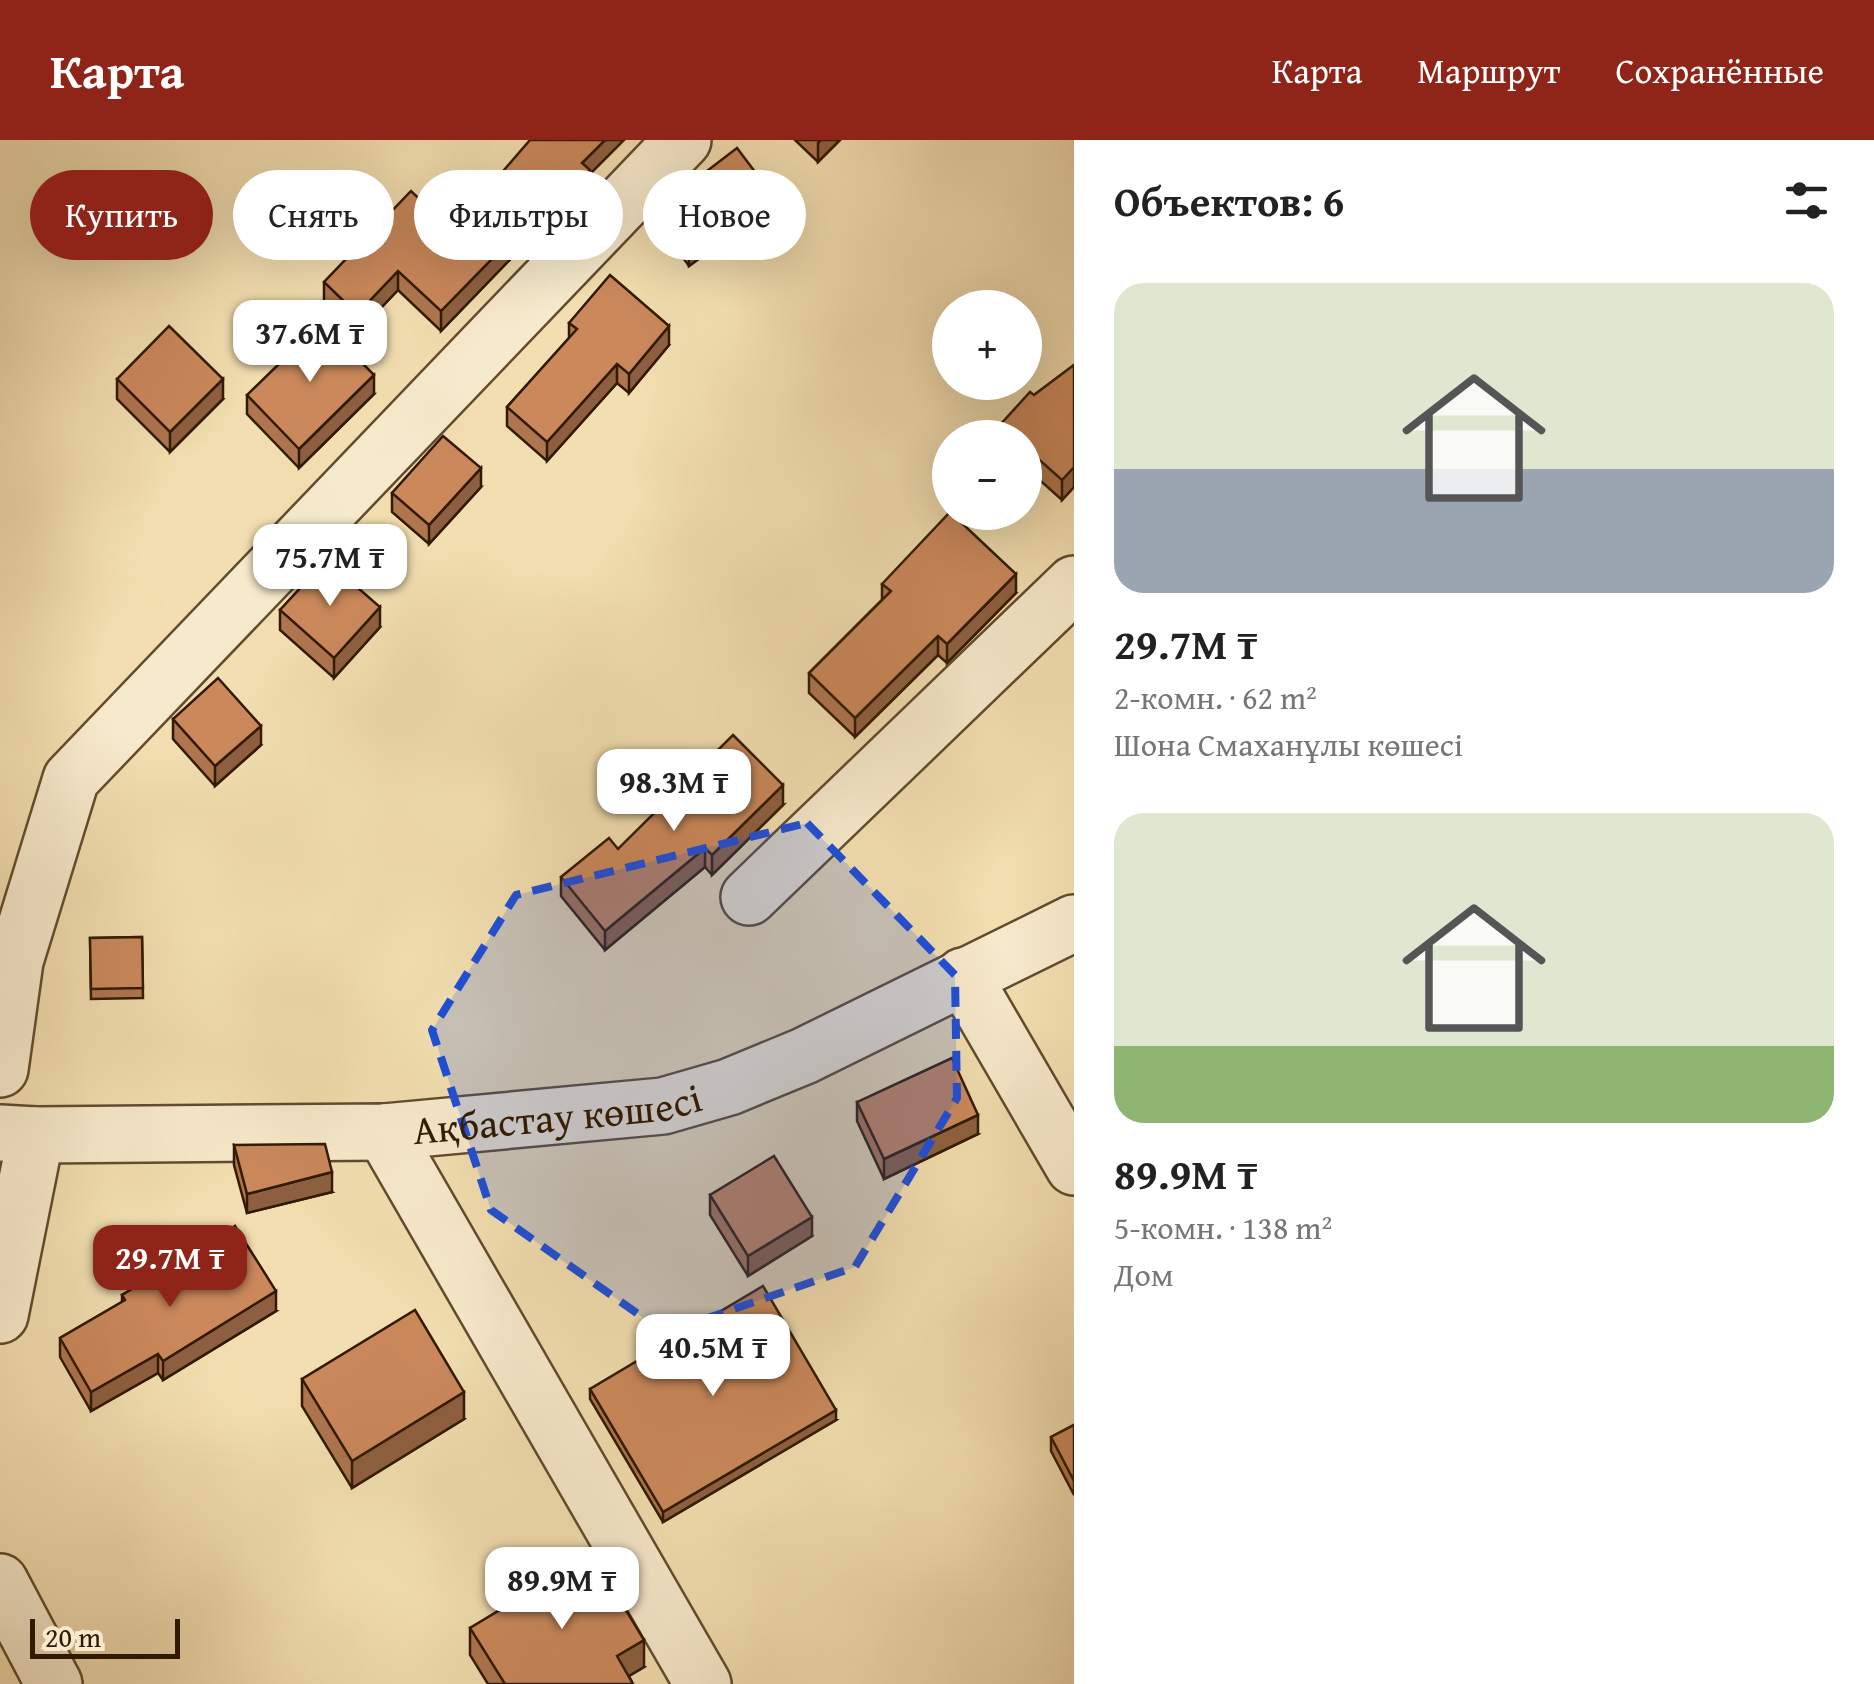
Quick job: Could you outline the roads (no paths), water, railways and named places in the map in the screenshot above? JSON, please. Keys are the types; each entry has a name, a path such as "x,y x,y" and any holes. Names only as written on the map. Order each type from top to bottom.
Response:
{"street":[{"path":"0,1068 15,960 72,779 683,140"},
{"path":"749,897 1074,584"},
{"name":"Ақбастау көшесі","path":"18,1134 384,1132 663,1106 729,1087 804,1056 1074,923"},
{"path":"963,976 1074,1167"},
{"path":"384,1132 703,1684"},
{"path":"0,1314 18,1134"},
{"path":"0,1582 54,1684"}]}
